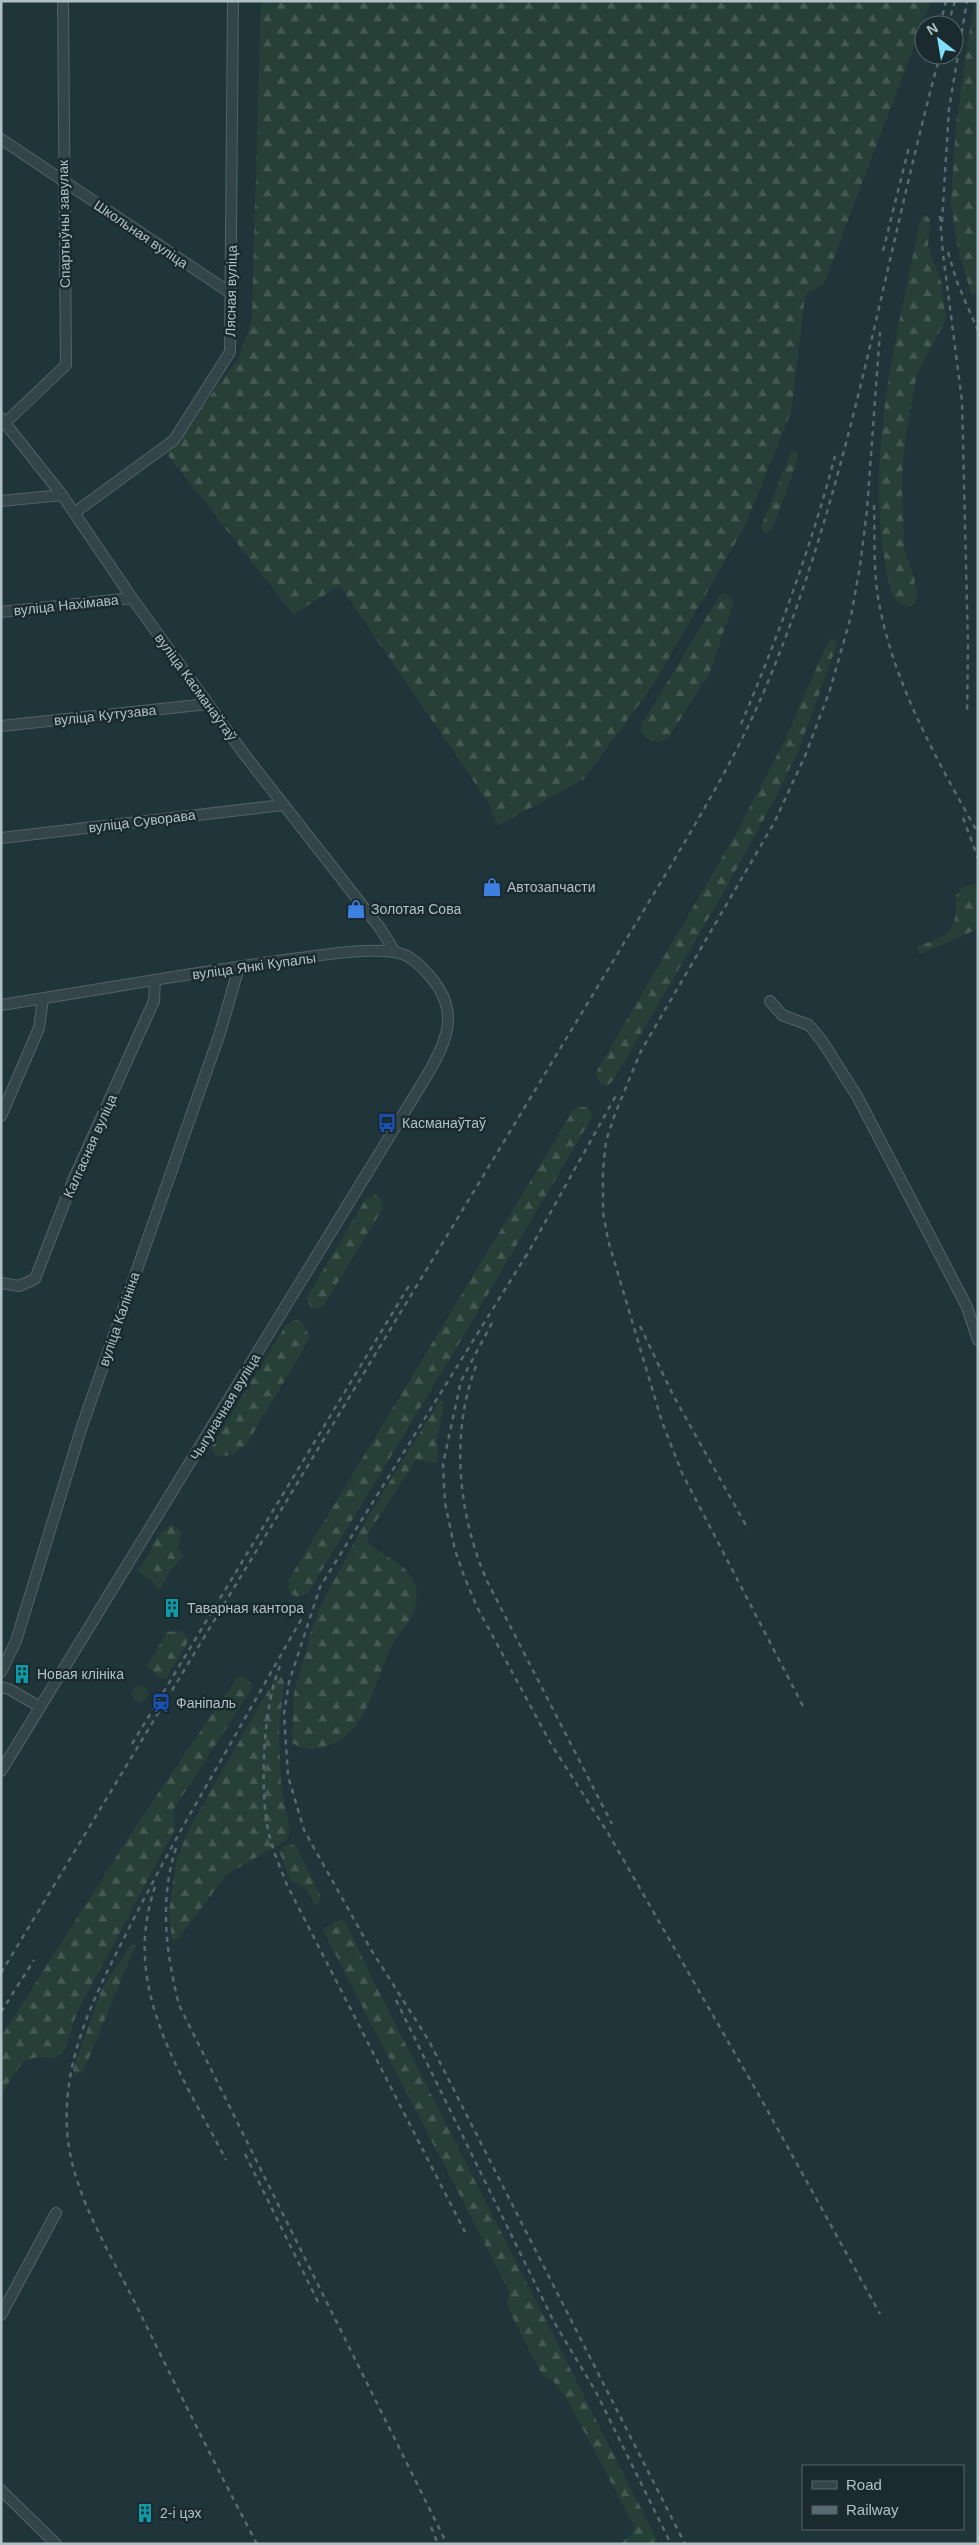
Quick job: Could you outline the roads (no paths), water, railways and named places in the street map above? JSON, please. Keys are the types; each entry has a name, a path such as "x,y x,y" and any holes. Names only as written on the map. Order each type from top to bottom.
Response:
{"street":[{"name":"Спартыўны завулак","path":"4,420 66,365 63,1"},
{"name":"Лясная вуліца","path":"74,513 174,440 230,352 232,294 233,1"},
{"name":"Школьная вуліца","path":"1,139 232,294"},
{"name":"вуліца Касманаўтаў","path":"4,420 62,495 132,598 208,704 283,805 380,928 395,952"},
{"path":"1,501 62,495"},
{"name":"вуліца Нахімава","path":"1,612 132,598"},
{"name":"вуліца Кутузава","path":"1,726 208,704"},
{"name":"вуліца Суворава","path":"1,838 283,805"},
{"name":"вуліца Янкі Купалы","path":"1,1005 301,958 367,952 395,952 409,957 420,965 443,992 449,1017 444,1041"},
{"name":"вуліца Калініна","path":"1,1672 16,1641 78,1438 220,1034 239,967"},
{"name":"Калгасная вуліца","path":"1,1283 19,1286 35,1279 74,1178 154,1001 155,980"},
{"path":"1,1116 39,1028 43,999"},
{"path":"770,1001 782,1015 809,1025 857,1096 967,1307 978,1340"},
{"name":"Чыгуначная вуліца","path":"1,1771 437,1059 444,1041"},
{"path":"1,1687 9,1689 40,1707"},
{"path":"1,2315 56,2213"},
{"path":"1,2490 56,2544"}],"railway":[{"path":"942,15 946,1"},
{"path":"951,15 955,1"},
{"path":"942,222 949,109 967,1"},
{"path":"1,1973 670,867 719,783 741,740 762,696 793,618 819,539 842,459 937,65"},
{"path":"883,251 909,147"},
{"path":"940,216 943,254 962,401 968,646 967,713"},
{"path":"948,252 957,282 978,331"},
{"path":"803,1706 682,1473 662,1422 608,1240 603,1212 603,1170 606,1141 641,1051 774,823 805,756 830,690 851,616 860,566 867,510 880,332"},
{"path":"741,724 793,592 835,456"},
{"path":"874,505 877,591 886,634 895,664 906,693 933,751 978,833"},
{"path":"963,818 978,858"},
{"path":"525,1258 618,1092"},
{"path":"527,1254 320,1587 289,1682 284,1714 288,1776 304,1830 370,1948 429,2041 685,2544"},
{"path":"132,1744 410,1284"},
{"path":"492,1323 461,1381 443,1464 445,1503 455,1550 464,1576 477,1607 551,1744 608,1833 760,2097 880,2314"},
{"path":"640,1326 673,1395 748,1529"},
{"path":"476,1366 468,1392 460,1447 464,1502 477,1556 487,1581 612,1824"},
{"path":"257,2544 93,2222 76,2176 70,2153 67,2130 67,2104 75,2054 82,2030 112,1961 181,1829 306,1611"},
{"path":"280,1666 270,1703 264,1749 264,1796 269,1834 273,1847 287,1885 465,2232"},
{"path":"176,1848 167,1887 166,1926 174,1985 179,2005 447,2544"},
{"path":"155,1887 146,1924 145,1961 150,1996 161,2030 175,2063 226,2160"},
{"path":"1,2012 34,1960"},
{"path":"396,2000 554,2322 596,2392 671,2544"},
{"path":"245,2154 319,2304"},
{"path":"431,2527 438,2544"}],"place":[{"name":"Автозапчасти","path":"492,887"},
{"name":"Золотая Сова","path":"356,909"},
{"name":"Касманаўтаў","path":"387,1123"},
{"name":"Таварная кантора","path":"172,1608"},
{"name":"Новая клініка","path":"22,1674"},
{"name":"Фаніпаль","path":"161,1703"},
{"name":"2-і цэх","path":"145,2513"}]}
